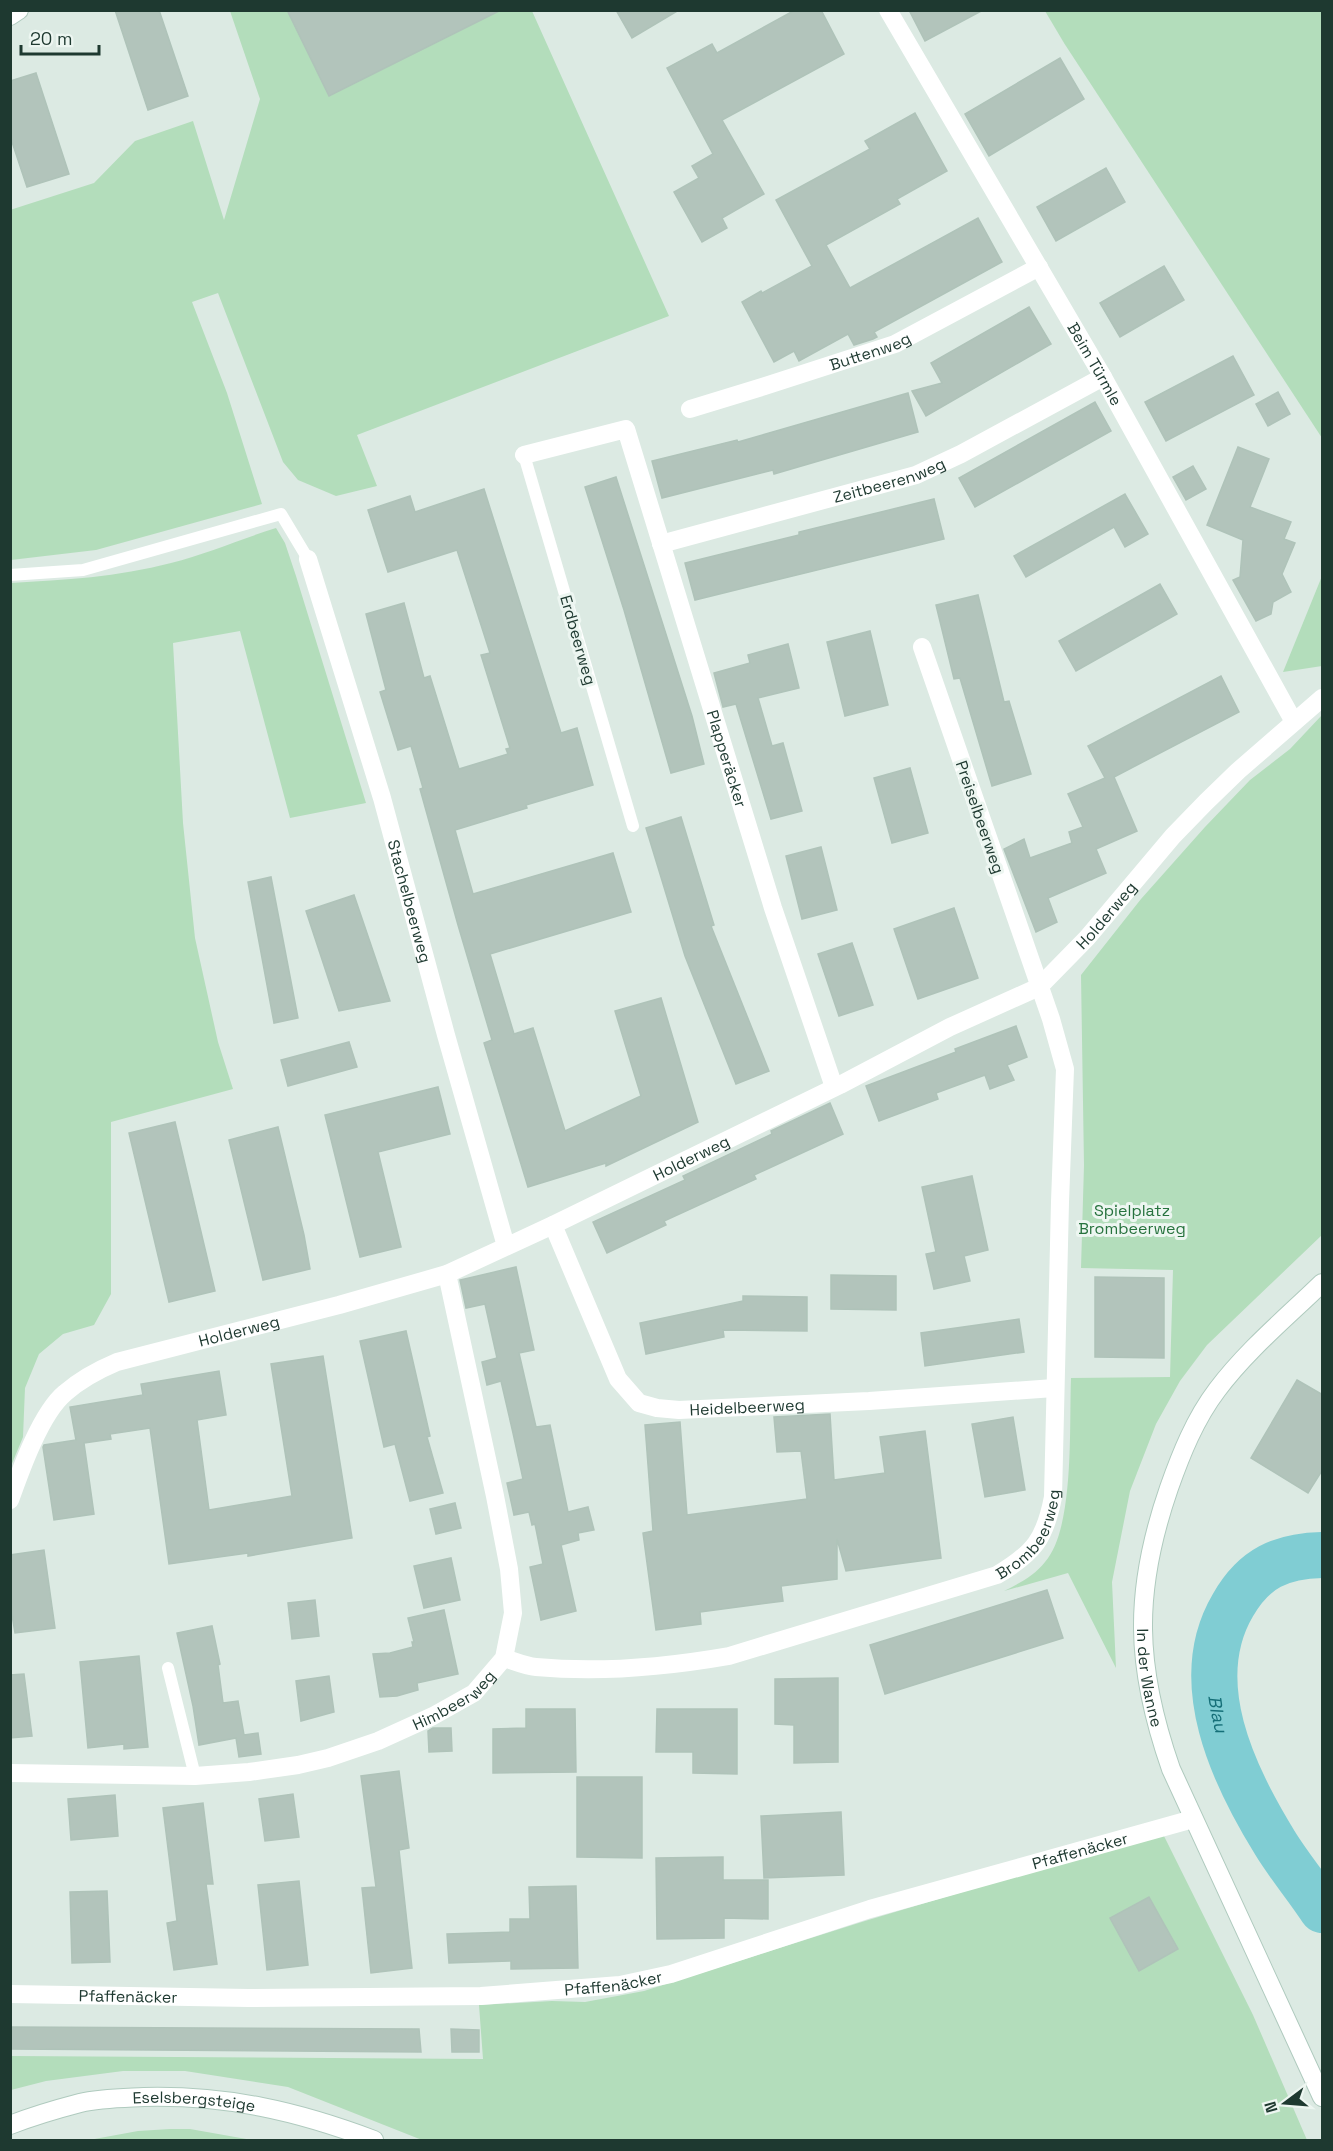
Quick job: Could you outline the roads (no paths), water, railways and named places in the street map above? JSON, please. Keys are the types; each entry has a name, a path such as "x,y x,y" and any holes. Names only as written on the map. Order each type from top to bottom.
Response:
{"street":[{"name":"Beim Türmle","path":"888,10 1102,377 1294,722"},
{"name":"Buttenweg","path":"690,409 895,344 1039,267"},
{"name":"Zeitbeerenweg","path":"661,544 916,475 961,454 1102,377"},
{"name":"Plapperäcker","path":"524,455 626,429 773,908 834,1087"},
{"name":"Stachelbeerweg","path":"308,559 382,798 506,1246"},
{"name":"Preiselbeerweg","path":"922,647 1039,987"},
{"name":"Holderweg","path":"10,1500 45,1418 63,1394 93,1372 117,1362 339,1305 447,1274 553,1225 834,1087 950,1027 1039,987 1087,938 1173,836 1238,771 1323,698"},
{"name":"Brombeerweg","path":"504,1658 534,1666 621,1668 693,1662 729,1656 997,1575 1020,1561 1039,1540 1048,1520 1053,1497 1054,1388 1065,1069 1039,987"},
{"name":"Heidelbeerweg","path":"553,1225 618,1379 639,1403 648,1406 679,1410 869,1401 1054,1388"},
{"name":"Himbeerweg","path":"10,1773 195,1776 298,1765 340,1755 378,1742 433,1716 474,1693 504,1658 513,1613 509,1569 495,1496 447,1274"},
{"name":"In der Wanne","path":"1323,1283 1248,1355 1217,1390 1193,1428 1178,1462 1155,1534 1145,1577 1142,1611 1143,1650 1148,1689 1156,1728 1171,1769 1323,2097"},
{"name":"Pfaffenäcker","path":"10,1994 249,1998 481,1996 620,1985 671,1974 870,1909 1193,1819"},
{"name":"Eselsbergsteige","path":"10,2125 82,2103 126,2098 182,2097 218,2099 273,2108 328,2123 374,2140"}],"lane":[{"name":"Erdbeerweg","path":"524,455 633,826"},
{"path":"10,574 83,570 281,514 308,559"},
{"path":"168,1668 195,1776"}],"waterway":[{"name":"Blau","path":"1322,1555 1281,1562 1260,1573 1250,1582 1233,1605 1220,1634 1215,1665 1215,1696 1221,1727 1244,1788 1275,1843 1322,1910"}],"park label":[{"name":"Spielplatz Brombeerweg","path":"1132,1219"}]}
